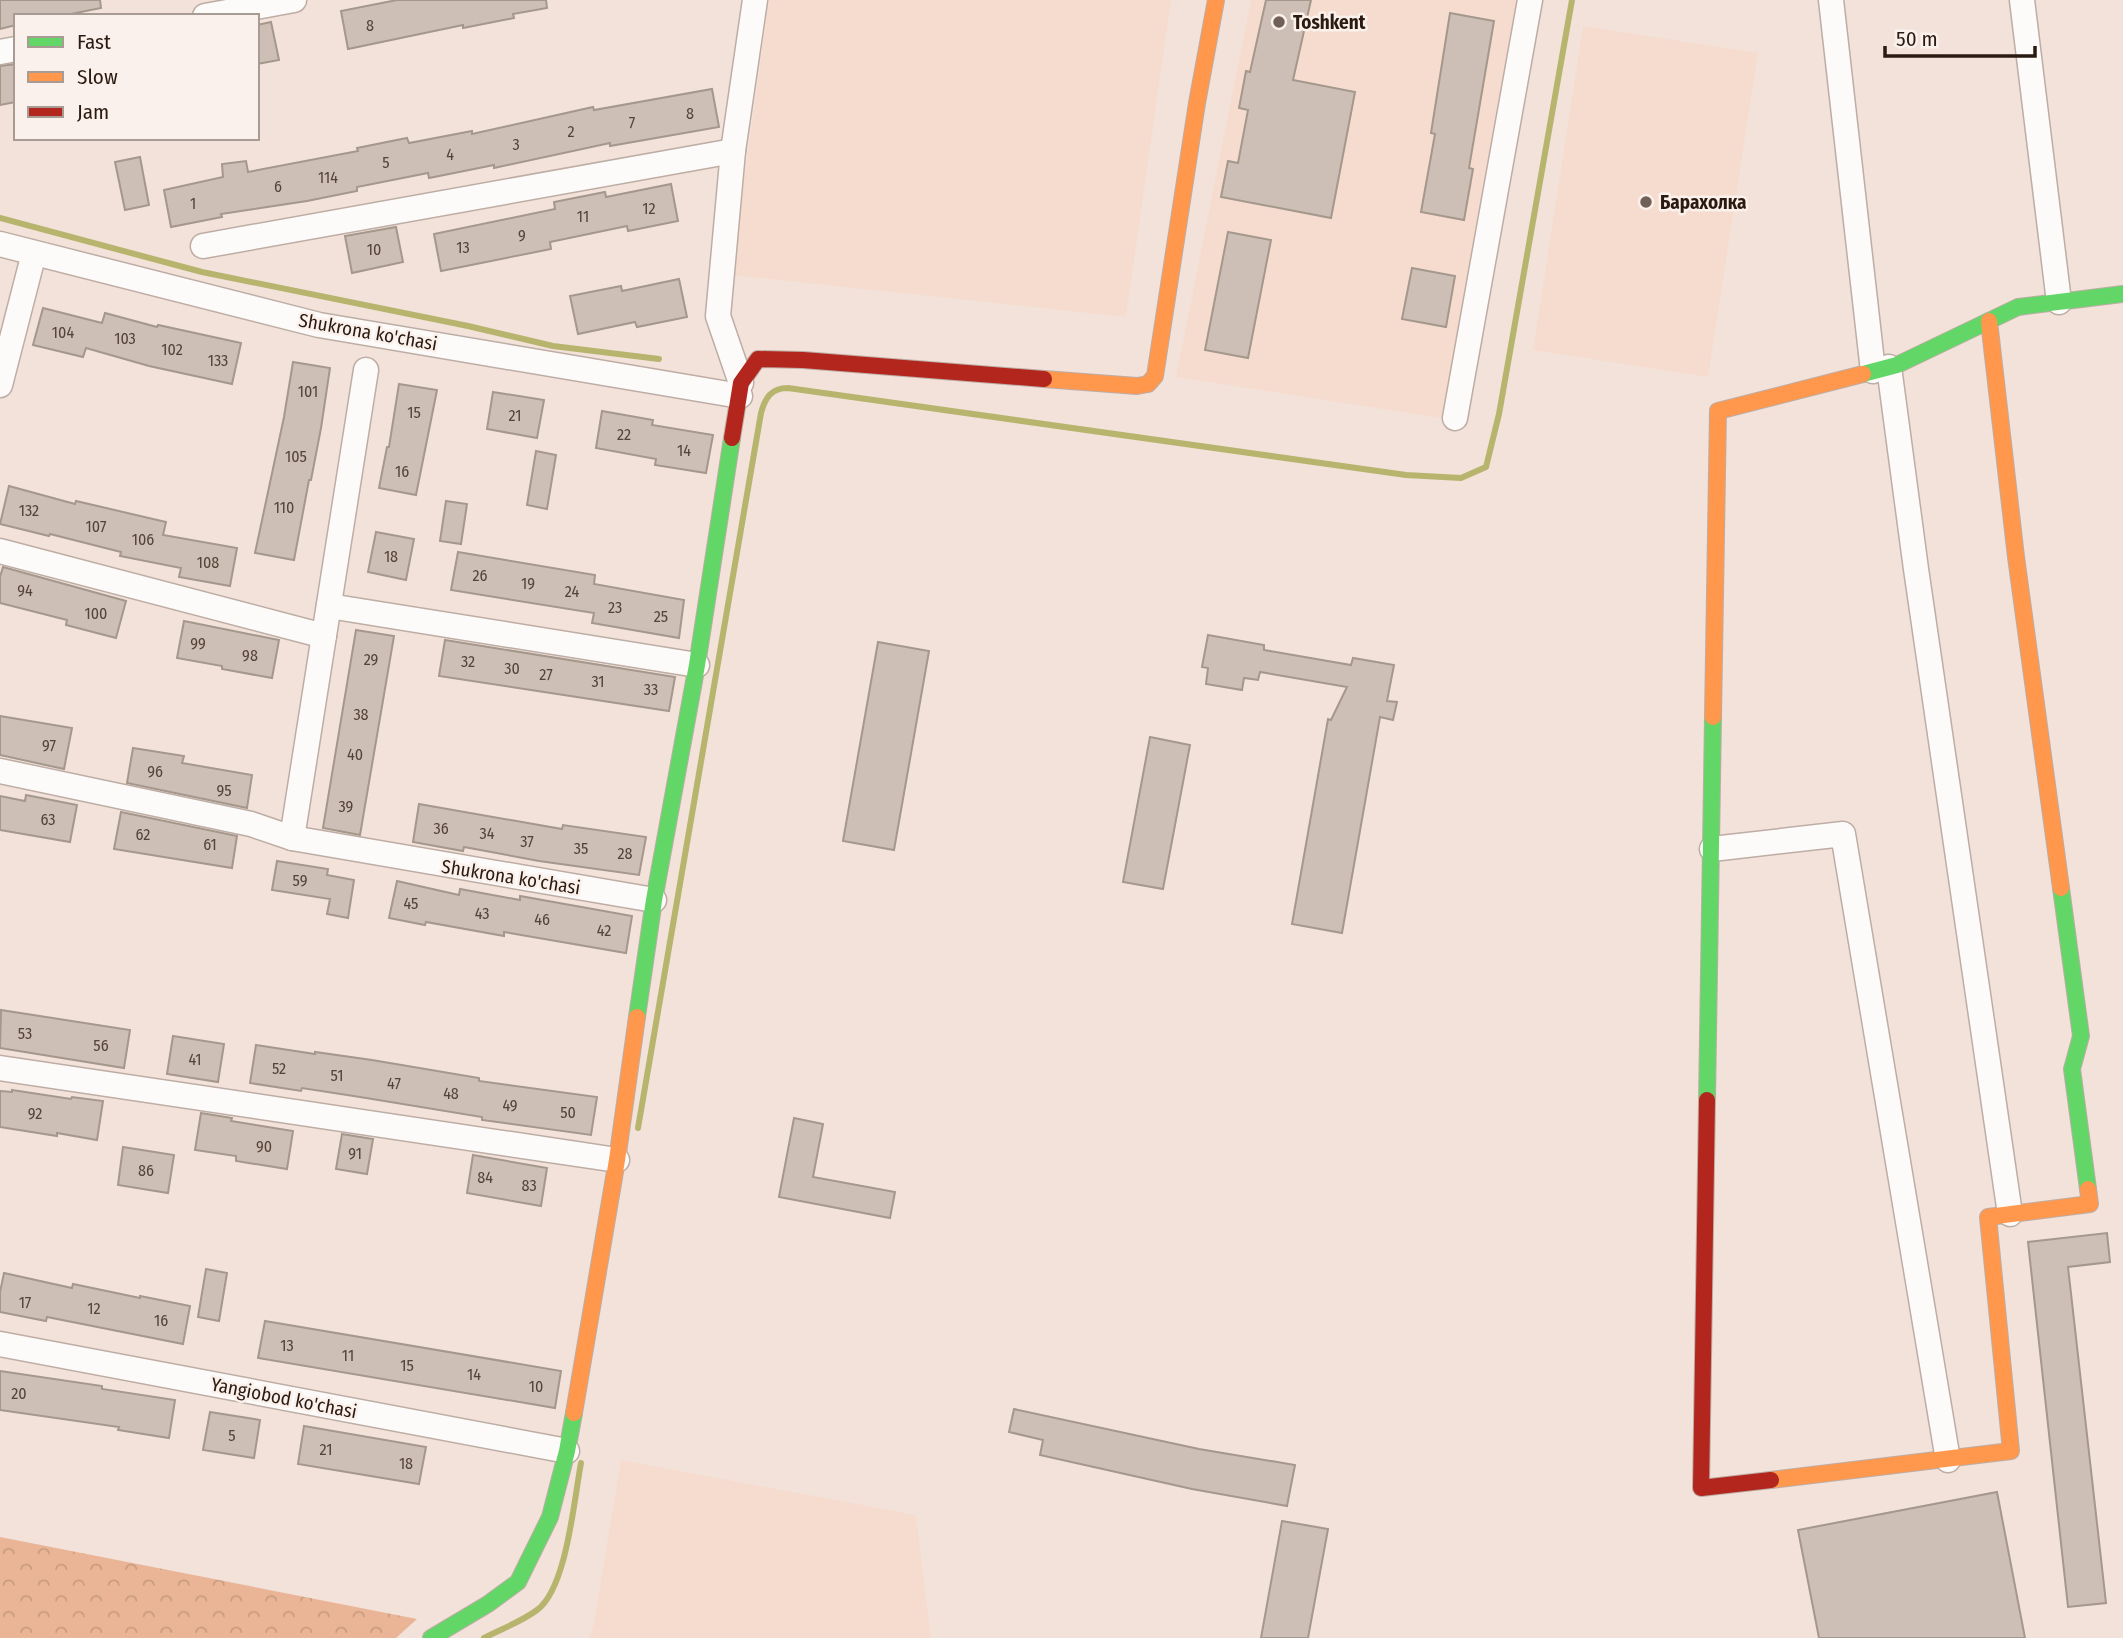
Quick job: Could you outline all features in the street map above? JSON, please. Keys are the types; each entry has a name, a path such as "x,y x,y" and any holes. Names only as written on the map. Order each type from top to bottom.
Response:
{"street":[{"path":"216,14 294,0"},
{"path":"741,389 718,316 733,151 755,0"},
{"path":"431,1638 488,1604 518,1582 550,1517 567,1451 617,1160 654,900 697,665 741,389 758,359 803,360 1137,386 1148,384 1155,376 1197,103 1216,0"},
{"path":"1455,418 1530,0"},
{"path":"1831,0 1881,369 1916,569 2010,1214"},
{"path":"2022,0 2059,302"},
{"path":"203,246 733,151"},
{"name":"Shukrona ko'chasi","path":"0,244 319,326 741,389"},
{"path":"0,385 34,253"},
{"path":"1989,321 2018,570 2081,1037 2072,1069 2090,1204 1989,1216 2011,1451 1701,1489 1717,411 1881,369 2018,307 2123,293"},
{"path":"292,838 366,370"},
{"path":"0,551 324,636"},
{"path":"329,606 697,665"},
{"name":"Shukrona ko'chasi","path":"0,771 251,824 292,838 654,900"},
{"path":"1712,849 1843,834 1948,1460"},
{"path":"0,1068 617,1160"},
{"name":"Yangiobod ko'chasi","path":"0,1344 567,1451"}],"shaded area":[{"path":"769,0 1171,0 1126,317 731,275"},
{"path":"1251,0 1519,0 1441,418 1176,377"},
{"name":"Барахолка","path":"1583,26 1758,53 1708,377 1533,350"},
{"path":"621,1460 916,1515 931,1638 589,1638 594,1623"}],"green space":[{"path":"0,1537 417,1619 396,1638 0,1638"}],"building":[{"path":"0,0 100,0 101,8 71,14 14,14 14,26 0,29"},
{"path":"397,0 546,0 547,8 513,14 514,18 463,28 463,25 348,49 341,11"},
{"path":"1266,0 1311,0 1293,80 1355,92 1331,218 1221,197 1228,161 1238,163 1248,110 1239,108 1246,71 1250,72"},
{"path":"1450,13 1494,21 1469,168 1473,169 1464,220 1421,212 1435,134 1431,133"},
{"path":"271,22 279,60 259,64 259,25"},
{"path":"14,64 14,102 0,105 0,66"},
{"path":"712,89 719,127 610,146 610,143 494,168 494,165 429,178 428,173 357,187 357,191 221,214 222,217 171,227 164,190 223,177 222,164 246,161 248,172 358,151 357,148 407,138 409,143 472,131 472,134 593,107 594,110"},
{"path":"140,157 149,205 125,210 115,162"},
{"path":"671,184 678,221 628,231 627,226 550,242 551,249 441,271 434,234 555,209 554,202 605,192 606,197"},
{"path":"396,227 403,262 352,273 345,236"},
{"path":"1228,232 1271,240 1248,358 1205,350"},
{"path":"1412,268 1455,276 1446,327 1402,319"},
{"path":"679,279 687,317 637,327 635,322 578,334 570,296 621,286 622,291"},
{"path":"43,308 102,323 105,313 157,327 158,325 241,343 232,384 149,366 86,348 83,357 33,345"},
{"path":"293,362 330,368 321,428 294,560 255,553"},
{"path":"399,384 437,390 416,495 379,488"},
{"path":"493,392 544,400 537,438 487,429"},
{"path":"602,411 653,420 652,425 713,435 706,473 655,465 656,459 596,448"},
{"path":"536,451 556,455 547,509 527,505"},
{"path":"9,486 75,504 76,501 166,522 163,535 237,548 230,586 179,577 181,568 120,556 121,552 0,524"},
{"path":"446,501 467,504 461,544 440,541"},
{"path":"376,532 414,539 406,580 368,572"},
{"path":"458,552 595,575 594,584 684,600 679,638 592,623 594,613 451,590"},
{"path":"3,567 126,601 116,638 66,625 67,620 0,603 0,577"},
{"path":"184,621 279,640 272,678 177,658"},
{"path":"356,630 394,636 360,835 323,828"},
{"path":"1208,635 1264,645 1264,650 1351,665 1353,658 1394,665 1387,701 1397,702 1393,720 1380,717 1342,933 1292,924 1328,719 1331,720 1347,687 1260,672 1258,680 1244,678 1242,690 1206,684 1208,668 1202,667"},
{"path":"445,640 675,677 669,711 439,676"},
{"path":"878,642 929,651 894,850 843,841"},
{"path":"0,716 72,728 64,769 0,755"},
{"path":"1150,737 1190,745 1163,889 1123,882"},
{"path":"133,748 184,756 182,763 252,775 247,808 127,783"},
{"path":"26,795 77,805 70,842 0,830 0,796 25,801"},
{"path":"419,804 562,829 563,825 646,837 639,875 464,847 463,851 413,842"},
{"path":"121,812 237,836 232,868 114,849"},
{"path":"277,861 328,869 327,875 354,880 348,918 327,914 330,899 272,890"},
{"path":"397,881 459,895 460,889 520,900 520,896 632,916 626,953 504,932 504,936 389,918"},
{"path":"1,1010 130,1030 124,1068 0,1048"},
{"path":"173,1036 224,1044 218,1082 167,1074"},
{"path":"256,1045 372,1060 479,1078 479,1081 597,1097 591,1135 482,1120 482,1117 302,1088 301,1091 250,1083"},
{"path":"12,1090 103,1101 97,1140 0,1127 0,1091"},
{"path":"201,1113 293,1131 287,1169 236,1161 236,1156 195,1150"},
{"path":"794,1118 823,1124 813,1177 895,1192 890,1218 779,1197"},
{"path":"342,1134 373,1139 367,1174 336,1169"},
{"path":"123,1147 174,1155 168,1193 118,1185"},
{"path":"473,1155 547,1168 541,1206 467,1193"},
{"path":"2107,1233 2110,1262 2068,1267 2106,1603 2068,1607 2028,1242"},
{"path":"206,1269 227,1273 219,1321 198,1317"},
{"path":"4,1273 72,1288 73,1284 190,1306 183,1344 47,1317 46,1321 0,1312"},
{"path":"265,1321 561,1371 555,1408 258,1358"},
{"path":"0,1371 175,1400 169,1438 118,1430 119,1427 0,1410"},
{"path":"1014,1409 1199,1449 1295,1465 1287,1506 1192,1489 1040,1455 1043,1440 1009,1432"},
{"path":"210,1412 260,1420 254,1458 203,1450"},
{"path":"304,1426 426,1447 419,1484 298,1464"},
{"path":"1997,1492 2025,1638 1819,1638 1798,1530"},
{"path":"1282,1521 1328,1529 1308,1638 1261,1638"}],"waterway":[{"path":"638,1128 761,413 770,395 777,390 788,388 1406,475 1461,478 1486,467 1499,414 1572,0"},
{"path":"0,218 202,272 553,346 659,359"},
{"path":"484,1638 537,1610 556,1583 568,1542 581,1463"}],"traffic: fast":[{"path":"1863,374 1897,365 2018,307 2123,294"},
{"path":"637,1017 654,900 697,665 732,438"},
{"path":"1707,1100 1713,717"},
{"path":"2061,888 2081,1036 2072,1069 2088,1189"},
{"path":"431,1638 488,1604 518,1582 550,1517 574,1413"}],"traffic: slow":[{"path":"1044,379 1137,386 1148,384 1155,376 1197,103 1216,0"},
{"path":"1989,321 2016,557 2061,888"},
{"path":"1713,717 1718,411 1863,374"},
{"path":"574,1413 617,1160 637,1017"},
{"path":"1771,1480 2011,1451 1988,1217 2090,1204 2088,1189"}],"traffic: jam":[{"path":"732,438 741,383 758,359 803,360 1044,379"},
{"path":"1707,1100 1701,1488 1771,1480"}],"place":[{"name":"Toshkent","path":"1279,22"},
{"name":"Барахолка","path":"1646,202"}]}
